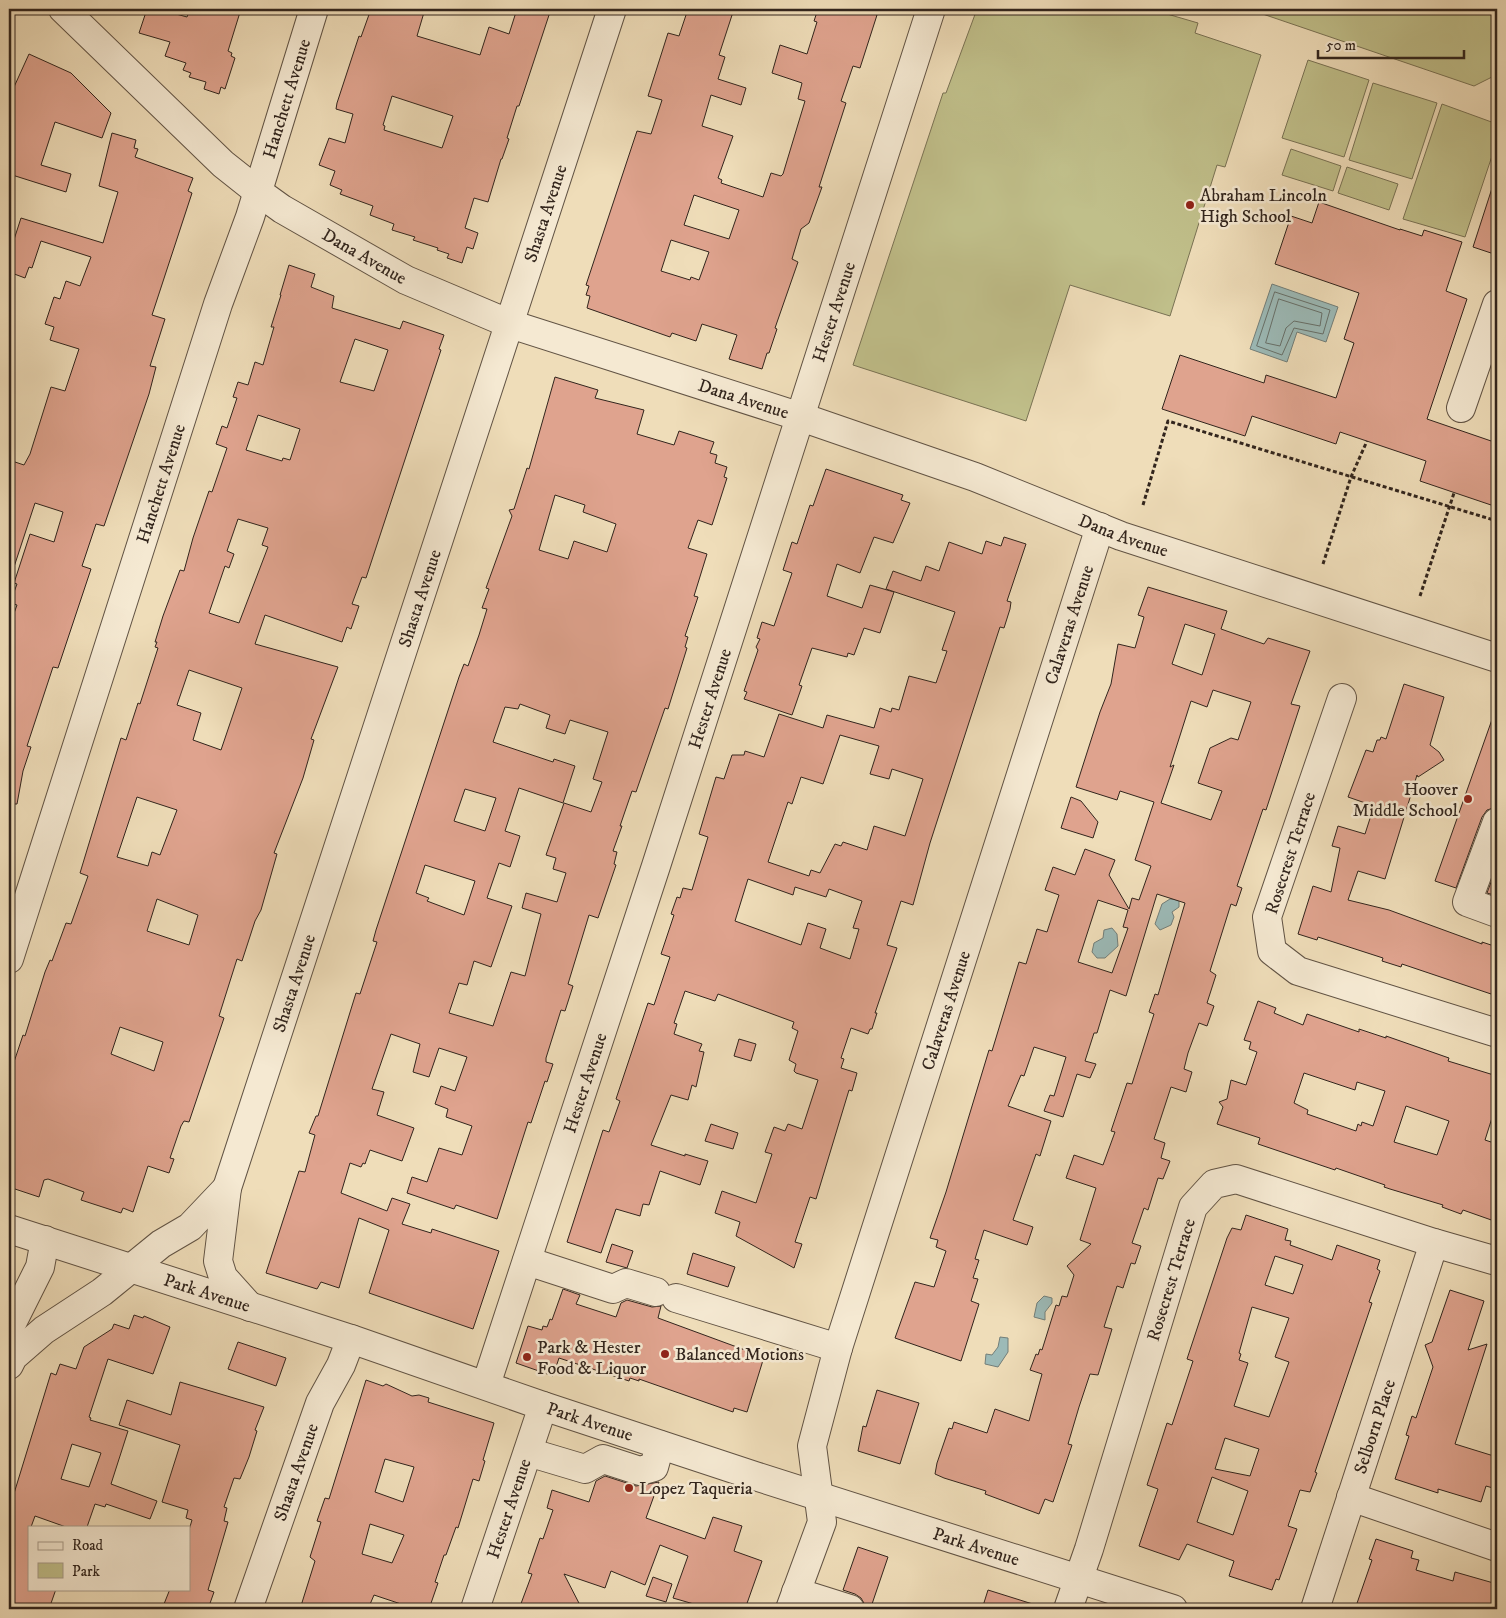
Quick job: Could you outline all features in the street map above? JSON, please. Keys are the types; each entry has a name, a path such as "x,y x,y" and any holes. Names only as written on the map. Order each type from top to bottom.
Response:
{"street":[{"name":"Dana Avenue","path":"62,9 223,164 257,191 282,209 406,280 510,324 800,417 975,477 1100,527 1497,658"},
{"name":"Hanchett Avenue","path":"9,959 218,304 250,217 314,9"},
{"name":"Shasta Avenue","path":"250,1307 223,1277 218,1261 227,1188 612,9"},
{"name":"Hester Avenue","path":"486,1385 931,9"},
{"path":"1461,408 1497,304"},
{"name":"Calaveras Avenue","path":"793,1600 822,1522 817,1496 812,1446 838,1348 1100,527"},
{"name":"Rosecrest Terrace","path":"1342,698 1267,917 1272,951 1298,971 1497,1034"},
{"path":"1497,822 1467,902 1497,913"},
{"name":"Rosecrest Terrace","path":"1068,1609 1193,1207 1214,1184 1236,1179 1434,1243 1493,1260 1497,1258"},
{"name":"Shasta Avenue","path":"133,1269 161,1244 190,1227 227,1188"},
{"name":"Park Avenue","path":"9,1229 351,1339 660,1445 1173,1609"},
{"path":"9,1338 11,1325 40,1267 45,1240"},
{"name":"Selborn Place","path":"1315,1609 1434,1243"},
{"path":"527,1261 613,1289 626,1283 838,1348"},
{"path":"9,1365 13,1357 44,1330 133,1269"},
{"name":"Shasta Avenue","path":"248,1609 320,1403 341,1365 351,1339"},
{"name":"Hester Avenue","path":"475,1609 543,1406"},
{"path":"528,1452 585,1469 603,1459 640,1471 654,1467 660,1445"},
{"path":"1352,1498 1497,1548"},
{"path":"793,1600 850,1609"}],"path":[{"path":"1143,505 1168,421 1497,521"},
{"path":"1324,564 1351,477 1367,442"},
{"path":"1420,596 1454,493"}],"green space":[{"path":"977,9 1150,9 1198,23 1195,33 1261,55 1225,167 1217,165 1170,316 1070,285 1026,421 853,365 943,93 946,93"},
{"path":"1248,9 1497,9 1496,75 1474,86"},
{"path":"1308,60 1369,80 1344,157 1282,138"},
{"path":"1373,83 1437,103 1412,179 1349,160"},
{"path":"1442,104 1497,124 1497,141 1465,237 1403,219"},
{"path":"1291,149 1341,166 1333,191 1282,175"},
{"path":"1347,167 1398,184 1389,210 1338,193"}],"water":[{"path":"1272,284 1338,307 1326,342 1297,332 1287,362 1250,349"},
{"path":"1170,899 1179,900 1179,907 1172,912 1174,917 1171,925 1160,930 1155,924 1162,904"},
{"path":"1112,928 1117,934 1118,946 1105,958 1097,958 1092,952 1094,943 1103,938 1104,930"},
{"path":"1044,1296 1052,1298 1052,1303 1045,1312 1045,1320 1034,1317 1037,1303"},
{"path":"1000,1337 1008,1338 1008,1352 998,1367 985,1364 986,1354 992,1355 998,1347"}],"building":[{"path":"147,9 158,9 187,17 190,9 241,9 228,51 235,58 225,89 221,87 219,94 204,89 206,82 189,77 191,73 183,70 186,63 165,56 170,42 139,33"},
{"path":"371,9 425,9 417,36 480,55 489,27 509,34 517,9 551,9 519,106 517,106 507,138 509,139 488,202 474,198 465,228 478,233 473,249 467,247 462,263 447,258 449,254 437,250 438,248 413,240 415,237 392,230 394,224 370,215 373,206 340,194 342,190 330,185 335,171 319,165 329,138 345,143 353,114 336,109 359,36 361,37","holes":["392,96 453,116 442,148 384,130 385,126 383,125"]},
{"path":"688,9 734,9 719,55 725,57 718,79 746,88 741,105 711,95 702,126 733,136 718,178 722,180 721,183 763,197 771,173 781,176 783,174 805,101 798,99 802,83 772,73 780,45 807,54 817,22 814,21 818,9 857,9 877,15 860,68 853,66 841,101 846,103 819,187 822,187 809,223 801,229 792,259 798,262 775,328 777,329 769,353 767,353 762,369 729,359 737,335 702,324 696,341 672,333 670,337 587,308 590,296 586,295 589,286 586,285 637,131 651,134 662,100 648,96 668,33 679,36","holes":["694,195 739,210 729,239 684,225","671,240 709,252 699,280 691,277 690,280 661,271"]},
{"path":"29,54 71,73 111,113 102,138 55,122 41,165 71,174 66,192 9,174 9,98"},
{"path":"112,133 136,140 134,148 138,149 135,157 193,178 188,191 192,193 152,315 165,319 150,366 156,367 149,394 104,526 96,524 82,566 91,569 58,668 53,667 27,746 31,747 23,771 17,804 9,804 9,627 17,605 10,603 17,584 14,583 30,534 54,542 63,512 35,503 12,573 9,572 9,460 24,465 30,454 51,387 65,391 79,349 50,340 54,327 45,324 54,297 60,299 66,281 80,286 91,257 41,241 32,268 29,267 25,278 9,272 9,255 21,218 103,243 118,192 99,186"},
{"path":"1494,182 1497,182 1497,255 1473,247"},
{"path":"1319,202 1400,230 1422,236 1424,230 1462,242 1446,291 1467,299 1427,419 1497,443 1497,507 1420,481 1426,461 1340,432 1336,444 1252,416 1245,436 1162,409 1180,355 1264,383 1266,375 1336,398 1354,343 1344,339 1359,293 1275,264 1291,216 1312,223"},
{"path":"289,265 315,274 311,287 334,296 332,308 400,329 403,321 444,335 439,349 441,350 366,578 362,577 352,604 359,606 351,629 347,627 342,642 265,615 255,644 338,667 311,739 314,740 303,778 274,853 277,854 261,910 255,921 242,961 237,959 219,1016 224,1018 189,1122 184,1121 181,1126 170,1158 174,1159 169,1173 148,1166 133,1212 123,1208 121,1213 81,1200 84,1192 48,1179 44,1180 39,1197 9,1187 9,1121 13,1107 9,1106 9,1077 23,1035 25,1036 45,972 50,960 52,961 66,923 71,924 88,876 80,873 121,738 126,740 138,703 140,704 158,648 155,647 157,642 155,642 163,616 180,570 184,571 209,491 212,492 227,448 216,444 222,426 227,428 237,398 233,397 238,382 248,385 255,362 263,365 274,327 271,327","holes":["355,339 388,350 374,391 340,382","258,415 300,429 290,460 283,458 282,461 246,450","238,519 268,528 262,545 268,547 239,623 209,613 225,566 229,568 234,554 227,551","189,670 242,688 221,750 193,740 201,713 177,705","137,797 177,810 160,855 152,852 148,866 117,857","157,899 198,915 189,945 147,931","120,1027 163,1042 154,1071 111,1054"]},
{"path":"555,377 598,390 595,398 644,410 637,434 674,445 679,431 714,442 710,453 717,455 715,463 727,467 724,477 727,478 712,525 698,520 688,548 707,554 694,596 698,597 685,636 688,637 685,647 687,648 668,709 665,708 636,792 632,791 620,826 622,826 613,851 617,852 614,864 616,865 598,918 589,915 568,984 573,986 565,1011 561,1010 546,1058 546,1062 553,1064 547,1082 545,1081 531,1123 528,1122 497,1219 456,1205 454,1209 407,1193 412,1177 427,1182 439,1148 462,1155 472,1126 446,1117 448,1109 435,1104 441,1086 455,1091 467,1057 439,1048 429,1077 413,1072 420,1044 391,1034 372,1089 384,1092 377,1115 414,1128 402,1161 370,1150 365,1164 363,1163 361,1167 350,1163 341,1193 387,1211 392,1198 410,1204 402,1224 431,1233 432,1229 499,1251 473,1329 369,1293 389,1230 359,1218 339,1288 321,1282 317,1289 266,1273 299,1171 305,1172 315,1135 309,1133 316,1116 318,1116 356,993 360,994 377,942 373,941 376,930 459,677 464,664 468,666 479,635 487,609 482,608 489,589 486,588 512,516 509,510 514,509 527,468 529,469","holes":["555,495 585,505 583,512 616,524 607,552 574,541 568,559 539,550","520,704 550,715 546,728 565,734 570,720 608,732 593,779 602,782 591,812 564,803 546,855 556,858 553,869 566,873 557,902 526,893 522,908 541,914 525,976 511,972 493,1026 449,1013 459,983 467,985 474,961 491,967 512,906 487,898 499,863 510,867 520,836 505,831 519,788 563,803 575,766 554,759 553,762 493,742 505,707 518,709","465,789 496,798 485,831 454,821","425,865 475,881 464,915 427,901 429,898 416,893"]},
{"path":"826,469 903,495 901,500 910,503 893,543 874,537 860,573 837,564 827,596 862,608 870,585 894,592 880,633 864,628 854,655 848,653 847,657 812,648 799,685 802,686 792,715 744,699 747,692 744,691 758,650 756,647 760,639 757,638 762,622 774,626 792,573 783,570 792,542 797,544 810,505 813,506"},
{"path":"1004,537 1026,544 1007,601 1011,602 1010,609 1004,628 1000,627 930,843 913,905 901,901 887,945 897,948 875,1013 877,1013 872,1029 870,1029 868,1034 851,1028 841,1058 844,1059 841,1068 857,1073 852,1091 849,1090 816,1199 810,1197 795,1242 802,1244 794,1268 736,1236 740,1222 715,1213 722,1191 756,1203 772,1154 765,1152 774,1127 785,1131 788,1124 802,1129 818,1080 796,1073 794,1071 796,1064 789,1060 798,1031 792,1028 794,1022 718,994 715,1001 685,991 674,1023 677,1024 674,1034 702,1044 699,1051 704,1052 696,1087 692,1085 688,1100 671,1095 651,1145 708,1161 700,1185 660,1171 649,1205 643,1204 640,1216 616,1209 601,1253 567,1242 603,1130 609,1132 620,1101 616,1099 648,1003 654,1005 670,957 661,954 674,915 671,914 677,897 680,898 683,888 692,890 708,837 699,834 716,777 724,779 732,755 744,755 745,751 764,757 779,714 823,728 827,715 874,728 880,708 891,712 892,708 899,710 909,676 936,683 947,651 942,650 955,612 886,589 893,571 921,581 926,566 939,571 949,542 982,554 986,541 1001,546","holes":["840,735 879,746 870,774 889,779 892,769 923,779 905,836 874,826 867,850 843,842 841,846 835,844 820,873 811,870 809,876 768,862 788,802 792,804 801,777 823,784","748,879 793,895 795,887 826,897 829,889 862,901 853,928 859,929 850,959 820,948 826,929 808,923 801,945 735,921"]},
{"path":"1148,587 1227,611 1221,629 1264,644 1268,638 1310,651 1291,704 1300,706 1266,810 1263,809 1237,886 1242,888 1236,906 1231,904 1210,971 1216,975 1207,1003 1214,1006 1207,1026 1199,1023 1188,1053 1184,1069 1192,1072 1186,1092 1171,1087 1154,1139 1165,1143 1161,1158 1170,1161 1163,1179 1158,1178 1148,1210 1144,1208 1132,1243 1141,1246 1135,1264 1131,1263 1123,1288 1117,1286 1104,1327 1112,1329 1098,1375 1090,1374 1068,1444 1072,1445 1053,1502 1045,1499 1039,1514 985,1494 986,1491 935,1474 937,1463 949,1428 952,1429 954,1422 987,1433 995,1409 1029,1421 1042,1374 1030,1370 1036,1354 1038,1355 1040,1349 1042,1350 1056,1305 1059,1306 1062,1296 1067,1297 1074,1275 1067,1266 1091,1244 1080,1240 1096,1188 1066,1178 1074,1155 1103,1165 1115,1132 1111,1131 1127,1083 1132,1084 1154,1014 1149,1012 1155,994 1158,995 1185,903 1157,894 1126,996 1110,990 1097,1033 1094,1033 1085,1061 1096,1064 1090,1078 1077,1074 1063,1117 1044,1111 1050,1095 1054,1096 1066,1057 1034,1047 1024,1076 1021,1075 1008,1106 1051,1121 1040,1156 1036,1154 1013,1220 1033,1227 1027,1245 984,1230 975,1259 979,1260 973,1278 978,1279 971,1301 979,1304 961,1361 895,1338 915,1282 934,1287 946,1251 936,1247 938,1240 930,1238 989,1050 992,1051 1019,962 1026,964 1037,929 1047,932 1059,895 1045,890 1053,867 1075,875 1085,849 1115,860 1109,875 1129,909 1132,898 1139,900 1151,866 1135,860 1154,802 1120,791 1117,800 1076,787 1111,684 1118,644 1135,648 1144,617 1138,615","holes":["1185,624 1215,634 1202,675 1172,664","1213,690 1251,702 1238,740 1231,738 1210,748 1198,783 1222,791 1211,820 1161,803 1174,765 1170,767 1191,701 1207,707","1098,900 1128,910 1123,927 1128,928 1112,973 1078,962"]},
{"path":"1404,684 1444,697 1430,745 1439,752 1444,760 1418,777 1417,775 1385,879 1358,871 1348,900 1389,910 1482,944 1482,942 1497,947 1497,996 1402,964 1401,967 1382,961 1383,958 1318,937 1317,940 1298,934 1313,886 1331,892 1340,848 1332,846 1338,826 1365,834 1374,806 1348,797 1366,750 1373,752 1377,740 1380,740 1381,737 1386,739"},
{"path":"1495,711 1497,712 1497,807 1487,810 1482,817 1456,888 1435,881"},
{"path":"1071,797 1081,801 1098,822 1093,838 1061,828"},
{"path":"1497,866 1497,896 1487,893"},
{"path":"1258,1001 1276,1008 1274,1013 1303,1025 1307,1014 1359,1032 1359,1029 1386,1038 1386,1036 1449,1058 1448,1061 1497,1076 1497,1102 1485,1140 1497,1144 1497,1222 1463,1210 1461,1214 1442,1207 1443,1205 1384,1187 1385,1185 1336,1168 1335,1170 1258,1144 1260,1138 1217,1124 1223,1107 1219,1102 1227,1099 1231,1080 1246,1085 1257,1052 1249,1049 1251,1042 1244,1040","holes":["1304,1073 1355,1090 1357,1082 1385,1091 1373,1126 1362,1122 1361,1126 1358,1124 1356,1131 1307,1114 1308,1110 1294,1103","1406,1106 1449,1121 1437,1155 1394,1142"]},
{"path":"739,1039 756,1044 751,1061 734,1056"},
{"path":"711,1124 738,1133 733,1149 705,1141"},
{"path":"1246,1215 1288,1229 1285,1240 1291,1241 1290,1245 1332,1260 1337,1245 1380,1260 1377,1269 1380,1271 1369,1302 1372,1303 1315,1472 1317,1473 1310,1492 1300,1490 1288,1526 1297,1529 1279,1580 1276,1579 1272,1590 1229,1576 1234,1561 1187,1544 1179,1560 1139,1546 1158,1489 1147,1485 1167,1423 1172,1425 1193,1361 1187,1359 1227,1238 1232,1228 1241,1230","holes":["1275,1256 1303,1265 1293,1294 1265,1285","1252,1307 1289,1318 1275,1357 1289,1362 1269,1417 1234,1406 1248,1363 1239,1360 1241,1354 1239,1353","1225,1438 1259,1449 1250,1476 1215,1469","1212,1477 1248,1491 1233,1535 1197,1522"]},
{"path":"612,1244 633,1251 627,1268 606,1262"},
{"path":"693,1253 735,1267 728,1287 687,1274"},
{"path":"563,1289 580,1295 576,1304 616,1317 621,1303 627,1300 652,1307 661,1306 658,1318 764,1357 747,1412 734,1408 733,1412 639,1379 639,1381 630,1378 629,1381 559,1358 553,1376 516,1363 528,1326 542,1330 543,1326 547,1327 550,1319 552,1320"},
{"path":"1450,1290 1484,1301 1468,1350 1487,1344 1455,1444 1497,1457 1497,1485 1494,1484 1493,1488 1486,1486 1481,1502 1438,1489 1438,1493 1395,1479 1409,1436 1406,1435 1412,1416 1416,1418 1433,1367 1425,1345 1432,1342"},
{"path":"134,1315 143,1318 144,1316 170,1327 153,1374 108,1359 89,1417 91,1418 90,1420 128,1431 111,1484 157,1501 150,1519 106,1504 105,1507 95,1504 87,1526 63,1526 35,1516 31,1526 28,1526 28,1590 56,1590 49,1609 9,1609 9,1527 14,1511 10,1510 51,1373 56,1375 60,1364 76,1369 84,1347 112,1329 114,1324 129,1329","holes":["72,1444 101,1453 89,1487 61,1479"]},
{"path":"238,1342 286,1358 276,1386 228,1369"},
{"path":"366,1380 383,1386 386,1384 412,1396 419,1395 429,1398 428,1402 494,1423 479,1481 473,1479 458,1528 456,1527 446,1555 444,1555 435,1582 438,1583 429,1609 402,1609 404,1605 374,1595 368,1609 300,1609 315,1561 310,1557 321,1522 317,1521 325,1498 329,1499","holes":["385,1459 414,1467 403,1502 375,1492","370,1524 404,1535 392,1563 362,1554"]},
{"path":"180,1382 264,1407 255,1430 257,1431 249,1457 240,1479 234,1478 224,1507 227,1508 224,1521 228,1522 208,1590 214,1592 208,1609 162,1609 170,1590 190,1590 190,1527 192,1520 186,1518 188,1510 162,1502 180,1445 119,1425 127,1400 171,1415"},
{"path":"877,1390 919,1403 900,1464 858,1451 863,1426 866,1427"},
{"path":"605,1476 636,1486 659,1482 646,1518 705,1539 713,1517 742,1526 734,1551 762,1561 745,1609 711,1609 673,1598 688,1556 660,1545 645,1585 611,1571 605,1588 564,1574 582,1609 519,1609 532,1574 528,1573 540,1538 543,1539 553,1510 547,1508 552,1490 589,1502 596,1481"},
{"path":"1376,1539 1413,1551 1411,1558 1419,1560 1416,1570 1453,1581 1455,1572 1497,1584 1497,1609 1355,1609 1372,1560 1369,1559"},
{"path":"858,1547 888,1557 871,1607 865,1605 861,1598 855,1594 843,1590"},
{"path":"653,1577 672,1584 666,1602 646,1596"},
{"path":"988,1590 1039,1606 1038,1609 982,1609"}],"place":[{"name":"Abraham Lincoln High School","path":"1190,205"},
{"name":"Hoover Middle School","path":"1468,799"},
{"name":"Balanced Motions","path":"665,1354"},
{"name":"Park & Hester Food & Liquor","path":"527,1357"},
{"name":"Lopez Taqueria","path":"629,1488"}]}
